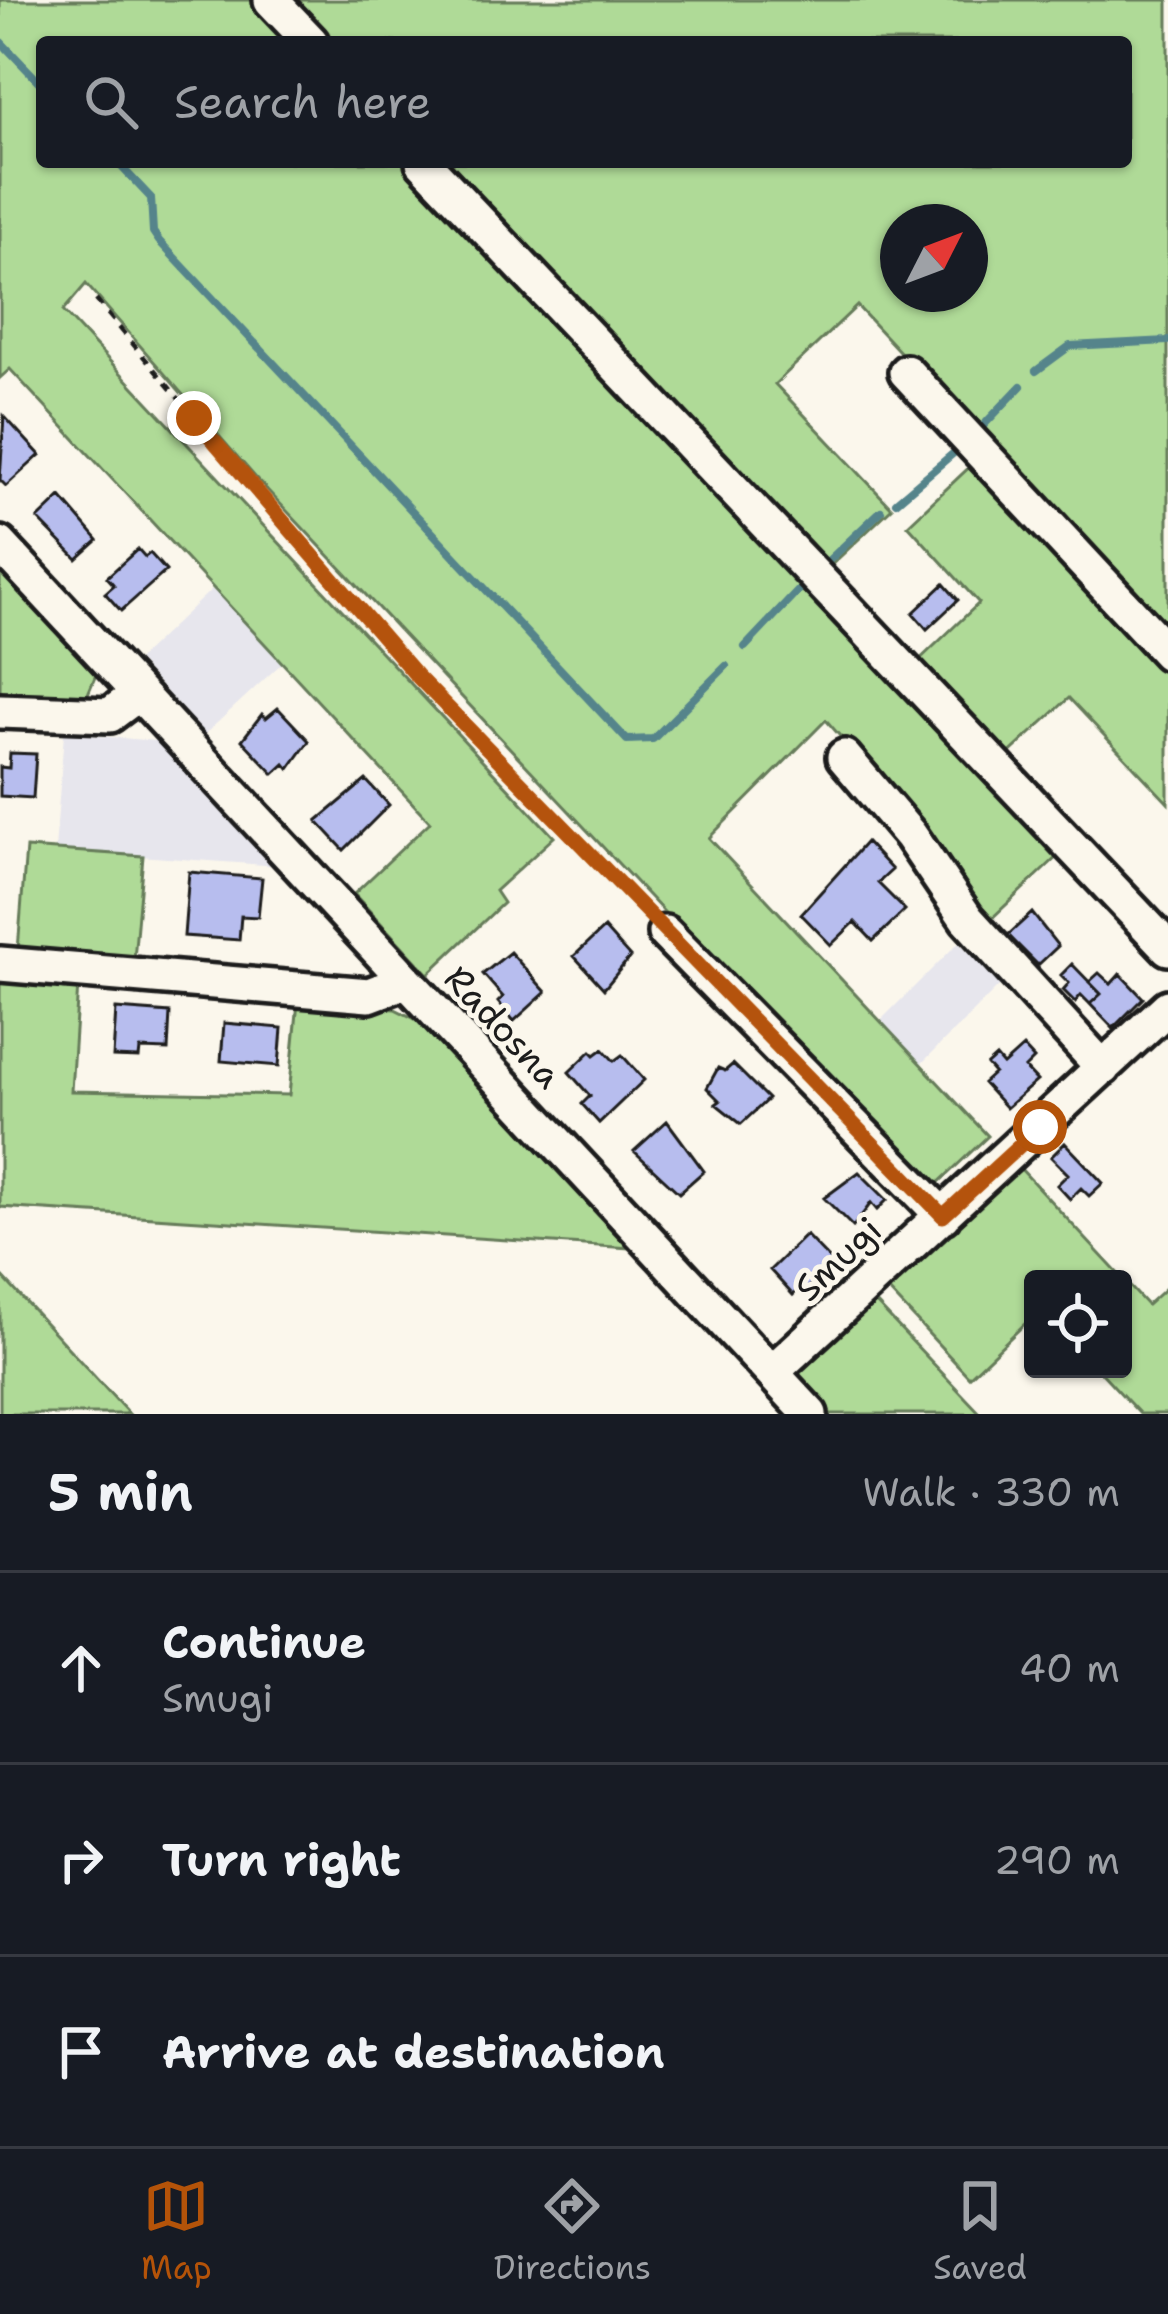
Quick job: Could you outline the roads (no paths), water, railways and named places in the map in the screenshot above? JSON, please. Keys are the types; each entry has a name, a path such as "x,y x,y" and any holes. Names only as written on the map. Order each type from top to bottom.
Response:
{"street":[{"path":"271,0 304,36"},
{"path":"429,168 1168,948"},
{"path":"907,372 1168,653"},
{"name":"Radosna","path":"0,544 810,1414"},
{"path":"0,711 110,715 138,694"},
{"path":"844,757 910,835 967,919 1103,1068"},
{"path":"665,933 943,1216"},
{"path":"0,964 369,995 406,980"},
{"name":"Smugi","path":"772,1372 1168,1007"}],"waterway":[{"path":"0,41 36,79"},
{"path":"123,168 151,198 153,232 159,241 627,740 653,739 726,666"},
{"path":"1036,371 1070,346 1168,341"},
{"path":"981,428 1021,386"},
{"path":"896,502 956,451"},
{"path":"825,564 881,511"},
{"path":"745,647 798,591"}]}
